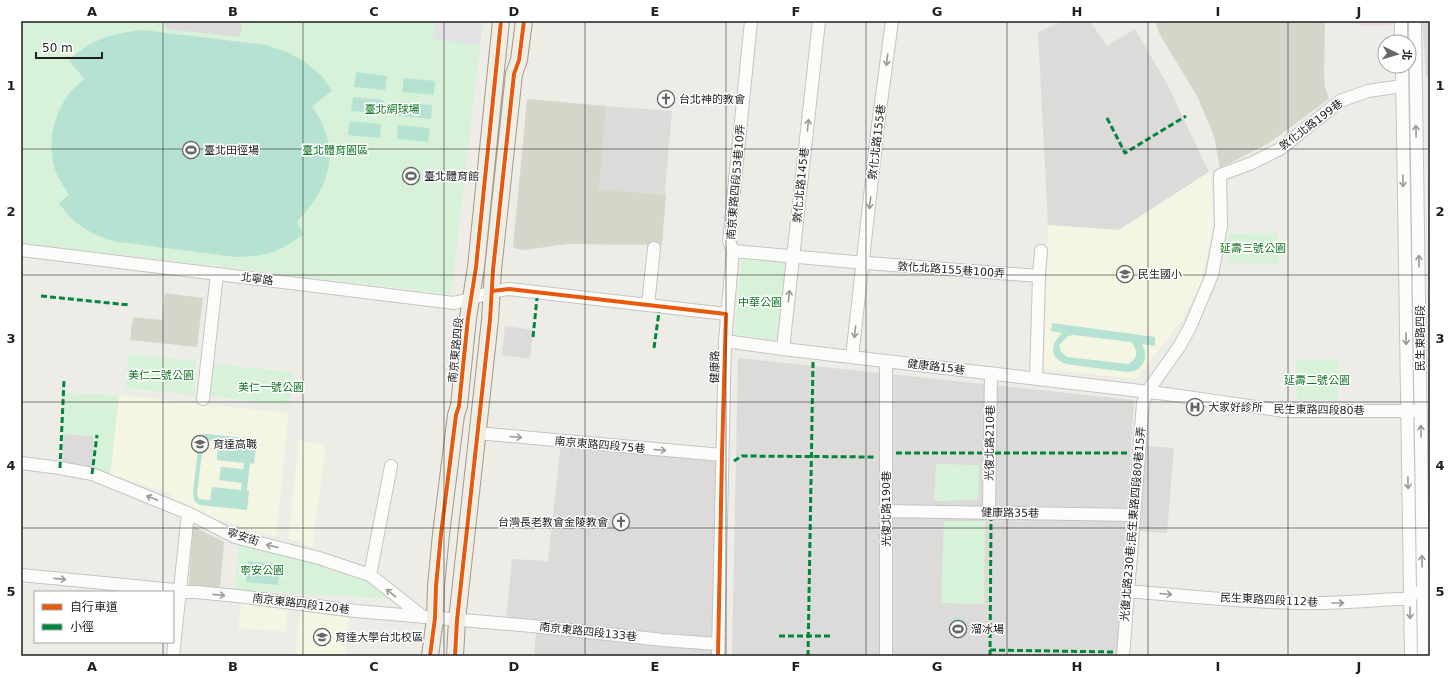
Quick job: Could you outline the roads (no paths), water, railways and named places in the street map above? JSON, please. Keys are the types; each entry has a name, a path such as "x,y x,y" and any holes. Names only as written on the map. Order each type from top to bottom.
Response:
{"main road":[{"name":"南京東路四段","path":"430,656 429,617 436,586 456,415 459,406 468,318 472,300 501,21"},
{"path":"455,656 514,74 518,60 524,21"}],"street":[{"name":"南京東路四段53巷10弄","path":"733,251 729,241 751,21"},
{"name":"敦化北路145巷","path":"783,349 819,21"},
{"name":"敦化北路155巷","path":"852,357 892,21"},
{"path":"1401,21 1401,34"},
{"name":"民生東路四段","path":"1415,21 1425,300 1420,411 1427,588 1424,656"},
{"name":"民生東路四段","path":"1402,74 1411,656"},
{"name":"敦化北路199巷","path":"1146,392 1179,348 1199,307 1212,275 1221,226 1220,175 1252,163 1280,149 1340,101 1368,91 1402,86"},
{"path":"648,305 654,248"},
{"name":"北寧路","path":"21,250 454,303 472,300 492,291"},
{"path":"733,251 863,263"},
{"name":"健康路","path":"718,650 726,314 733,251"},
{"path":"1036,379 1041,251"},
{"name":"敦化北路155巷100弄","path":"863,263 1039,276"},
{"path":"203,399 217,274"},
{"path":"492,291 510,289 726,314"},
{"path":"1406,300 1425,300"},
{"name":"健康路15巷","path":"725,341 1146,392"},
{"name":"光復北路190巷","path":"886,361 886,656"},
{"name":"光復北路210巷","path":"989,512 991,373"},
{"name":"民生東路四段80巷","path":"1146,392 1284,411 1420,411"},
{"name":"光復北路230巷;民生東路四段80巷15弄","path":"1123,656 1133,515 1143,403 1146,392"},
{"name":"南京東路四段75巷","path":"477,433 722,455"},
{"name":"寧安街","path":"21,463 92,474 188,513 235,537 319,558 370,575 429,617"},
{"path":"370,575 391,466"},
{"name":"健康路35巷","path":"886,511 1133,515"},
{"path":"173,656 188,513"},
{"name":"南京東路四段120巷","path":"21,575 171,591"},
{"name":"民生東路四段112巷","path":"1127,591 1240,600 1296,603 1348,603 1404,599 1427,588"},
{"name":"南京東路四段120巷","path":"174,591 251,598 356,611 429,617"},
{"path":"429,617 458,620"},
{"name":"南京東路四段133巷","path":"458,620 532,626 663,640 718,650"}],"place":[{"name":"台北神的教會","path":"666,99"},
{"name":"臺北田徑場","path":"191,150"},
{"name":"臺北體育館","path":"411,176"},
{"name":"民生國小","path":"1125,274"},
{"name":"大家好診所","path":"1195,407"},
{"name":"育達高職","path":"200,444"},
{"name":"台灣長老教會金陵教會","path":"621,522"},
{"name":"溜冰場","path":"958,629"},
{"name":"育達大學台北校區","path":"322,637"}],"park label":[{"name":"臺北網球場","path":"392,109"},
{"name":"臺北體育園區","path":"335,150"},
{"name":"延壽三號公園","path":"1253,248"},
{"name":"中華公園","path":"760,302"},
{"name":"美仁二號公園","path":"161,375"},
{"name":"延壽二號公園","path":"1317,380"},
{"name":"美仁一號公園","path":"271,387"},
{"name":"寧安公園","path":"262,570"}]}
